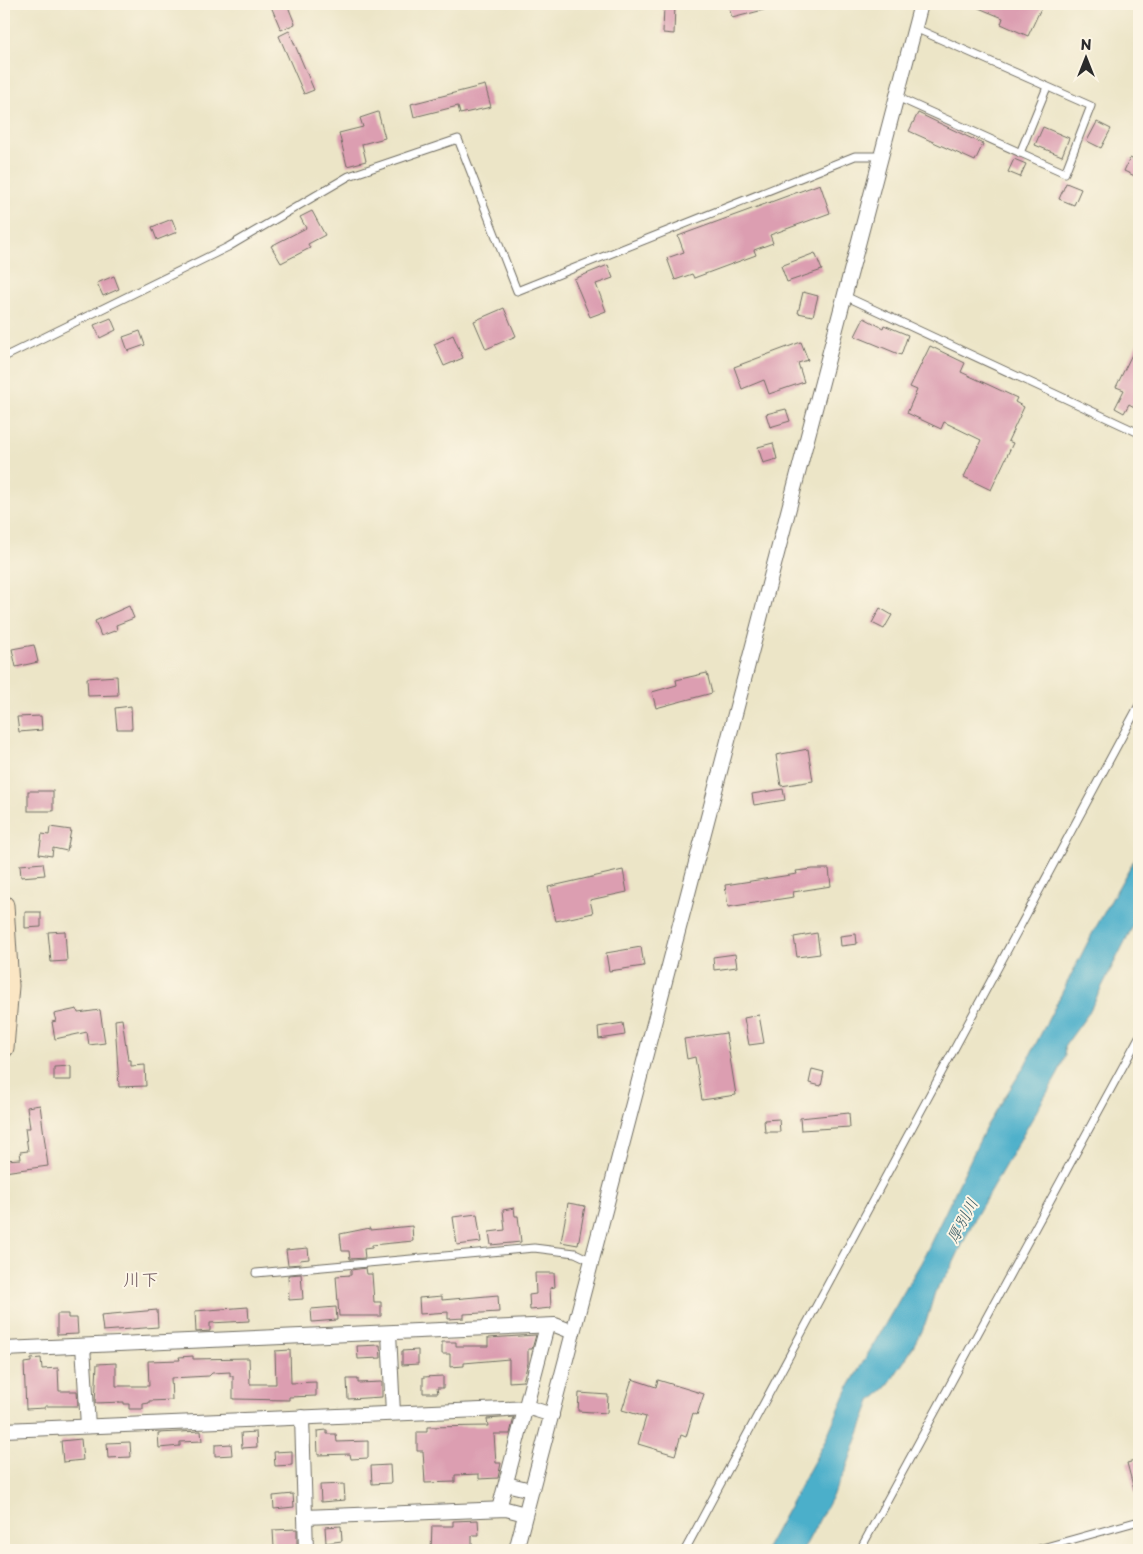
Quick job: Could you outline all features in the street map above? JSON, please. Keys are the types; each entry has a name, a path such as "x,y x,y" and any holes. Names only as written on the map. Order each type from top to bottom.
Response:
{"street":[{"path":"516,1550 922,4"},
{"path":"4,905 10,986 4,1048"},
{"path":"4,1349 555,1325 573,1332"},
{"path":"499,1509 546,1326"},
{"path":"389,1332 393,1413"},
{"path":"83,1346 88,1426"},
{"path":"4,1430 525,1408 552,1415"},
{"path":"302,1417 306,1550"},
{"path":"506,1484 532,1490"},
{"path":"305,1517 506,1508 525,1514"}],"lane":[{"path":"897,97 1065,173 1091,106 915,28"},
{"path":"1020,153 1047,87"},
{"path":"4,357 228,247 348,176 458,139 517,291 855,156 882,156"},
{"path":"845,296 1139,433"},
{"path":"685,1550 1139,705"},
{"path":"860,1550 1139,1037"},
{"path":"256,1274 534,1248 575,1253 592,1261"},
{"path":"1034,1550 1139,1520"}],"water":[{"name":"厚別川","path":"1139,851 1139,914 1088,1014 1064,1047 1065,1056 1058,1074 976,1216 951,1268 935,1292 926,1322 909,1354 886,1388 871,1401 845,1472 803,1550 765,1550 824,1443 848,1388 922,1261 987,1125 1024,1067 1092,934"}],"building":[{"path":"270,4 287,4 295,24 281,30"},
{"path":"728,4 770,4 771,8 732,18"},
{"path":"969,4 1043,4 1028,36 1001,24 1003,18"},
{"path":"664,5 675,5 674,34 663,33"},
{"path":"289,31 314,90 304,94 279,36"},
{"path":"485,85 491,107 460,114 458,106 414,117 411,104"},
{"path":"378,112 385,138 362,144 366,161 347,166 339,133 363,127 360,118"},
{"path":"918,113 983,144 975,161 909,131"},
{"path":"1097,122 1111,129 1101,148 1087,141"},
{"path":"1043,127 1069,138 1062,156 1035,145"},
{"path":"1130,158 1139,162 1139,178 1124,171"},
{"path":"1014,159 1026,164 1020,177 1008,172"},
{"path":"1066,183 1081,189 1074,205 1059,199"},
{"path":"820,184 830,213 770,235 773,243 754,250 756,255 694,278 692,274 675,280 667,258 684,252 678,236"},
{"path":"312,211 325,235 308,244 310,248 281,263 271,246 306,228 300,217"},
{"path":"172,219 177,232 157,240 152,227"},
{"path":"815,253 822,270 787,282 781,266"},
{"path":"608,265 613,278 596,284 606,311 590,317 574,279"},
{"path":"114,276 119,289 103,296 97,283"},
{"path":"803,292 818,296 813,316 798,313"},
{"path":"504,308 516,336 486,349 474,321"},
{"path":"111,318 116,330 100,338 94,325"},
{"path":"864,318 883,328 884,325 908,335 901,355 855,336"},
{"path":"140,331 145,345 128,351 123,337"},
{"path":"453,335 463,358 444,366 434,344"},
{"path":"1139,340 1139,410 1129,404 1124,413 1115,408 1124,390 1116,387"},
{"path":"801,342 808,360 798,363 804,382 769,394 764,380 742,389 734,367"},
{"path":"930,346 965,363 961,372 1017,398 1015,402 1024,407 1008,441 1013,443 991,490 964,477 981,440 944,422 941,429 907,413 917,390 910,387"},
{"path":"786,409 790,421 770,427 766,414"},
{"path":"773,443 777,459 763,463 758,447"},
{"path":"129,606 134,618 116,625 117,630 101,636 95,621"},
{"path":"880,608 892,615 884,629 872,623"},
{"path":"34,645 38,662 16,667 12,649"},
{"path":"707,673 712,693 656,708 652,692 677,685 676,680"},
{"path":"117,676 118,695 88,696 87,678"},
{"path":"131,706 132,729 117,729 115,708"},
{"path":"41,716 42,730 19,732 17,717"},
{"path":"808,749 813,781 781,786 776,755"},
{"path":"783,789 785,800 754,805 752,794"},
{"path":"28,791 53,791 53,811 28,811"},
{"path":"50,827 71,830 67,851 53,848 52,856 39,854 42,834 49,835"},
{"path":"43,863 45,875 21,877 20,865"},
{"path":"829,869 831,886 793,892 794,897 728,907 725,885 797,874 796,871"},
{"path":"623,870 627,892 590,900 593,913 556,921 548,887"},
{"path":"25,912 41,912 41,927 25,928"},
{"path":"65,931 67,961 51,962 48,932"},
{"path":"817,933 820,954 797,957 794,937"},
{"path":"856,934 857,944 841,946 840,936"},
{"path":"641,947 644,966 609,971 606,953"},
{"path":"735,954 737,967 714,970 713,957"},
{"path":"77,1009 78,1013 100,1010 105,1043 89,1045 87,1032 55,1039 52,1022 56,1021 54,1014"},
{"path":"759,1015 764,1043 749,1045 744,1018"},
{"path":"122,1019 128,1060 131,1060 131,1066 145,1065 146,1086 119,1087 115,1020"},
{"path":"623,1023 625,1035 599,1039 598,1027"},
{"path":"726,1033 736,1095 702,1100 695,1057 687,1059 684,1039"},
{"path":"71,1066 71,1080 54,1080 54,1067"},
{"path":"812,1069 824,1072 821,1086 809,1083"},
{"path":"40,1105 48,1166 4,1172 4,1160 21,1159 20,1152 28,1151 25,1128 30,1128 27,1107"},
{"path":"849,1113 850,1127 801,1130 800,1118"},
{"path":"779,1119 780,1132 765,1132 764,1120"},
{"path":"568,1203 585,1206 578,1245 561,1242"},
{"path":"514,1208 515,1216 518,1216 521,1242 491,1245 489,1232 505,1230 503,1210"},
{"path":"477,1214 481,1242 457,1245 453,1217"},
{"path":"412,1226 413,1241 372,1245 372,1248 364,1249 365,1258 350,1259 349,1251 342,1251 340,1234 370,1228 370,1230"},
{"path":"308,1248 309,1259 300,1260 301,1264 288,1265 286,1250"},
{"path":"366,1268 367,1274 372,1274 374,1302 381,1302 381,1316 339,1316 336,1276 351,1275 351,1270"},
{"path":"535,1273 554,1273 555,1287 550,1288 551,1308 530,1310 529,1295 536,1294"},
{"path":"301,1274 303,1299 289,1300 288,1275"},
{"path":"498,1295 499,1312 464,1314 464,1318 448,1319 448,1312 420,1314 419,1298 442,1296 442,1300"},
{"path":"248,1307 249,1321 210,1323 210,1331 196,1332 195,1311"},
{"path":"336,1307 337,1320 312,1322 311,1309"},
{"path":"157,1310 158,1327 103,1331 101,1315"},
{"path":"57,1314 68,1314 68,1318 77,1318 78,1334 57,1335"},
{"path":"536,1335 532,1349 528,1349 528,1363 523,1381 509,1382 509,1359 464,1363 464,1366 450,1367 450,1354 442,1354 442,1342 456,1342 456,1346 488,1346 488,1338"},
{"path":"380,1345 381,1358 358,1359 357,1346"},
{"path":"290,1350 291,1383 316,1382 316,1396 289,1397 289,1400 233,1399 233,1376 230,1376 230,1372 212,1373 209,1376 171,1378 172,1400 149,1401 149,1403 143,1404 143,1409 129,1409 129,1404 124,1404 124,1402 95,1403 97,1364 116,1363 116,1386 149,1386 148,1361 180,1360 179,1357 193,1356 193,1359 249,1358 250,1384 276,1384 275,1351"},
{"path":"418,1350 418,1364 402,1365 402,1351"},
{"path":"41,1358 42,1369 58,1368 59,1391 77,1391 78,1406 45,1406 45,1408 26,1409 24,1363 31,1362 31,1359"},
{"path":"443,1376 443,1388 437,1388 438,1393 423,1393 423,1377"},
{"path":"347,1379 358,1379 358,1383 382,1382 382,1397 348,1399"},
{"path":"632,1379 656,1387 658,1380 704,1394 697,1415 693,1413 686,1437 681,1435 675,1455 638,1444 646,1417 622,1410"},
{"path":"579,1393 608,1395 607,1413 578,1411"},
{"path":"514,1417 510,1434 494,1434 496,1463 501,1463 498,1478 479,1479 479,1474 455,1475 455,1482 425,1483 423,1451 417,1451 417,1432 427,1432 427,1427 488,1426 487,1419"},
{"path":"327,1430 327,1434 336,1434 337,1442 368,1441 368,1458 351,1459 350,1454 318,1455 317,1431"},
{"path":"201,1431 202,1441 180,1442 180,1446 159,1448 158,1433"},
{"path":"256,1432 257,1447 242,1448 241,1433"},
{"path":"81,1439 83,1460 63,1462 61,1441"},
{"path":"130,1442 131,1457 108,1458 107,1443"},
{"path":"231,1444 232,1455 215,1456 215,1445"},
{"path":"292,1451 292,1465 275,1466 274,1452"},
{"path":"1139,1460 1139,1497 1136,1497 1127,1463"},
{"path":"390,1465 391,1483 372,1484 371,1466"},
{"path":"344,1484 345,1500 321,1502 320,1485"},
{"path":"293,1494 294,1507 274,1509 273,1496"},
{"path":"478,1520 479,1535 472,1535 472,1546 455,1547 455,1550 431,1550 432,1526 453,1526 453,1521"},
{"path":"341,1526 342,1541 326,1543 325,1527"},
{"path":"297,1529 297,1546 274,1548 273,1530"}],"district":[{"name":"川下","path":"141,1278"}]}
